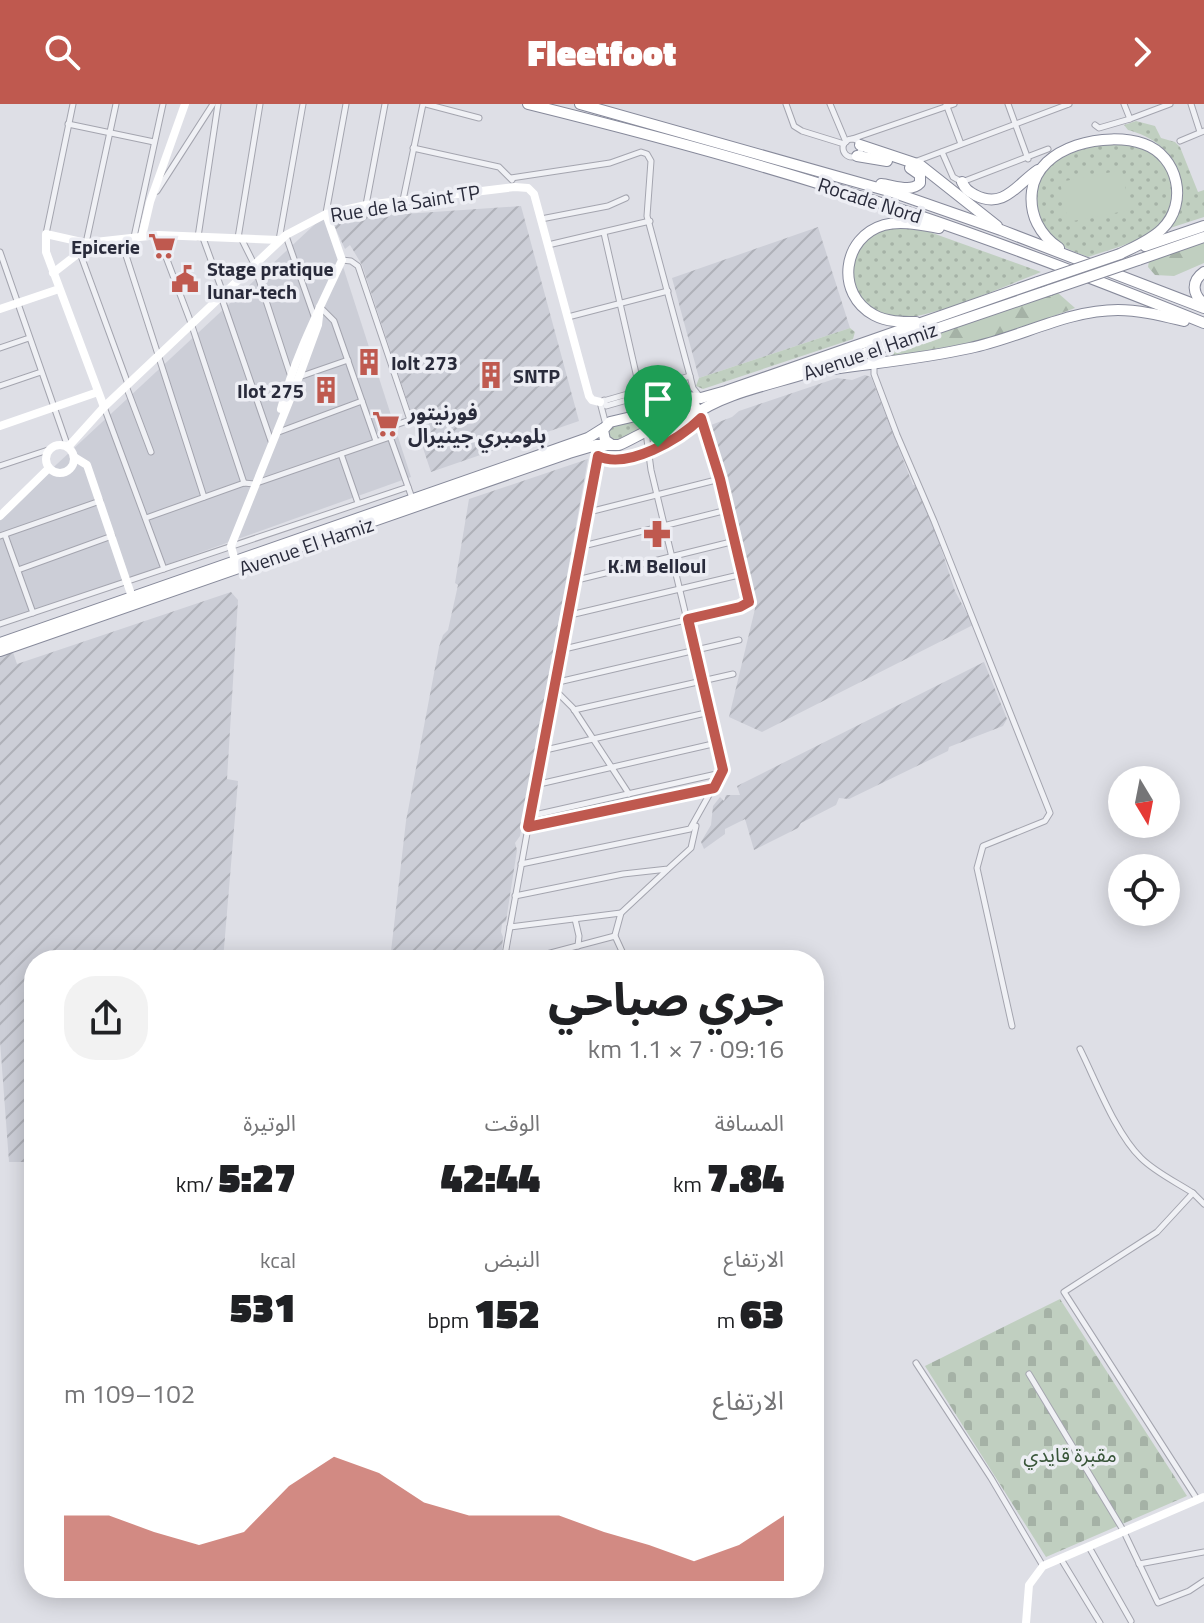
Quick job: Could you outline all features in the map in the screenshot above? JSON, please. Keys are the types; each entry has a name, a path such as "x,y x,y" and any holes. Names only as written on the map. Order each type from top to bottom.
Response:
{"highway":[{"name":"Rocade Nord","path":"528,104 737,159 972,234 1204,324"},
{"name":"Rocade Nord","path":"580,104 860,182 1001,230 1204,306"},
{"path":"962,182 967,191 984,199 997,199 1011,195 1063,151 1105,140 1131,140 1147,145 1170,166 1178,184 1174,210 1163,229 1120,254"},
{"path":"852,145 914,169 921,177 919,185 911,189 860,182"},
{"path":"852,145 920,165 1001,230"},
{"path":"1044,166 1035,179 1031,206 1039,227 1049,241 1071,256"},
{"path":"926,321 897,322 873,315 861,305 852,293 847,274 851,252 870,232 881,225 893,223 972,234"},
{"path":"0,643 588,438 605,426 645,413 678,397 701,398 1204,226"},
{"name":"Avenue el Hamiz","path":"646,431 697,417 710,406 1204,237"},
{"path":"1204,272 1197,277 1194,286 1204,306"},
{"path":"807,373 974,347 1083,314 1103,311 1131,311 1204,324"},
{"path":"687,397 695,406 697,417"},
{"path":"605,426 604,439 612,445"},
{"name":"Avenue El Hamiz","path":"0,651 590,447 621,445 646,431"}],"street":[{"path":"73,104 46,234 46,252 164,569"},
{"path":"53,273 80,252 86,243 116,104"},
{"path":"138,237 163,104"},
{"path":"138,237 185,104"},
{"path":"150,202 216,104"},
{"path":"216,104 200,237 274,438"},
{"path":"260,104 240,238 254,264 294,376"},
{"path":"303,104 282,237 314,316"},
{"path":"235,561 231,546 274,438 314,316 342,260 326,214 346,104"},
{"path":"366,205 385,104"},
{"path":"403,200 425,104 479,118"},
{"path":"786,104 797,128 852,145 949,105 961,144"},
{"path":"830,104 852,145"},
{"path":"1008,104 1028,159"},
{"path":"911,164 1069,104"},
{"path":"1124,104 1130,119"},
{"path":"1095,125 1099,128 1170,104"},
{"path":"1180,141 1202,131 1191,104"},
{"path":"68,124 154,142"},
{"path":"413,148 499,167 513,183 644,153 651,161 647,216 690,376 701,398"},
{"path":"942,152 953,177 962,182 1048,149"},
{"name":"Rue de la Saint TP","path":"282,237 326,214 513,183 528,188 534,194 541,219"},
{"path":"626,198 608,206 541,219 589,396 592,400 602,401 690,376"},
{"path":"548,245 650,221"},
{"path":"604,233 645,413"},
{"path":"46,234 86,243 158,235 282,237"},
{"path":"158,235 244,483"},
{"path":"68,447 104,407 282,237"},
{"path":"121,240 204,497"},
{"path":"0,252 68,447 74,457 87,465 132,597"},
{"path":"80,252 151,452"},
{"path":"342,260 358,266 410,420 387,428 412,499"},
{"path":"0,309 59,289"},
{"path":"567,318 668,291"},
{"path":"320,307 334,321 376,442"},
{"path":"294,376 318,325 320,307"},
{"path":"0,348 29,338"},
{"path":"294,376 348,360"},
{"path":"874,363 874,374 897,435 1050,813 1045,821 983,846 977,868 1012,1026"},
{"path":"0,386 41,372"},
{"path":"0,426 98,392"},
{"path":"274,438 362,401"},
{"path":"602,401 605,426"},
{"path":"560,650 740,607 749,602 720,479 697,417 677,438 620,459 609,460 598,456 590,447"},
{"path":"521,864 690,829 722,773 657,495 646,431"},
{"path":"146,518 390,437"},
{"path":"0,466 57,445 68,447"},
{"path":"48,450 45,457 49,468 58,473 68,471 74,457"},
{"path":"341,454 358,503"},
{"path":"506,950 572,581 598,456"},
{"path":"0,516 49,468"},
{"path":"585,513 720,479"},
{"path":"0,624 408,487"},
{"path":"33,613 2,535 100,501"},
{"path":"579,547 727,510"},
{"path":"18,570 112,536"},
{"path":"572,581 735,541"},
{"path":"566,616 743,574"},
{"path":"553,685 739,640"},
{"path":"574,710 733,674"},
{"path":"553,685 574,710 629,794"},
{"path":"541,751 710,712"},
{"path":"535,785 717,743"},
{"path":"530,816 722,773"},
{"path":"528,827 714,788"},
{"path":"621,950 615,936 621,913 691,848 697,821"},
{"path":"515,896 623,874 668,869"},
{"path":"510,927 621,913"},
{"path":"575,919 578,946"},
{"path":"563,950 615,936"},
{"path":"1080,1049 1114,1118 1136,1153 1204,1204"},
{"path":"1026,1623 1029,1585 1043,1566 1200,1498 1064,1292 1157,1232 1193,1193"},
{"path":"916,1363 991,1478 1043,1566"},
{"path":"1029,1374 1123,1530 1159,1604 1204,1581"},
{"path":"1089,1547 1131,1621"},
{"path":"1139,1564 1204,1552"},
{"path":"1060,1557 1100,1623"}],"shaded area":[{"name":"SNTP","path":"521,206 579,421 431,472 362,265 350,245 345,249 331,219"},
{"path":"326,214 411,477 0,624 0,517"},
{"path":"818,227 850,328 699,378 672,278"},
{"path":"865,375 871,377 913,485 916,485 935,530 955,591 973,625 762,732 729,717 755,609 711,425 739,411 837,378 852,380"},
{"path":"588,459 542,714 545,715 520,836 515,843 517,850 506,921 502,924 501,932 502,950 391,950 406,821 439,647 448,630 458,585 455,583 469,499"},
{"path":"231,592 238,600 227,779 238,781 224,950 24,950 24,1162 9,1162 0,1041 0,656 13,652 17,664"},
{"path":"984,662 1007,719 1003,726 949,747 948,751 849,799 839,798 836,805 754,850 745,819 725,829 725,834 704,849 701,842 711,825 713,806 720,797 724,801 726,795 740,795 737,786"}],"green space":[{"path":"1136,121 1155,126 1161,138 1180,147 1198,192 1204,190 1204,217 1167,229 1181,198 1177,168 1159,145 1124,125"},
{"path":"1110,143 1137,146 1155,155 1172,183 1171,205 1161,223 1153,230 1127,244 1088,257 1059,244 1045,232 1035,198 1037,184 1044,172 1066,156"},
{"path":"1122,170 1130,210 1068,222 1060,182"},
{"path":"900,227 924,230 1041,272 928,314 894,318 883,316 864,303 858,293 852,271 853,260 865,240"},
{"path":"1204,242 1204,263 1174,276 1155,275 1148,267 1149,261"},
{"path":"1058,293 1075,308 991,339 889,357 887,351"},
{"path":"850,328 855,332 853,339 703,389 696,386 699,378"},
{"path":"682,401 690,406 691,412 686,416 648,425 614,442 607,435 612,427 650,418"},
{"name":"مقبرة قايدي","path":"1060,1299 1187,1496 1046,1557 925,1366"}],"place":[{"name":"Epicerie","path":"162,246"},
{"name":"Stage pratique lunar-tech","path":"185,279"},
{"name":"Iolt 273","path":"369,362"},
{"name":"SNTP","path":"491,375"},
{"name":"Ilot 275","path":"326,390"},
{"name":"فورنيتور بلومبري جينيرال","path":"386,424"},
{"name":"K.M Belloul","path":"657,534"}],"route":[{"path":"701,418 720,479 749,602 740,607 688,619 723,770 714,788 528,827 598,456 609,460 620,459 658,447 686,432 701,418"}]}
